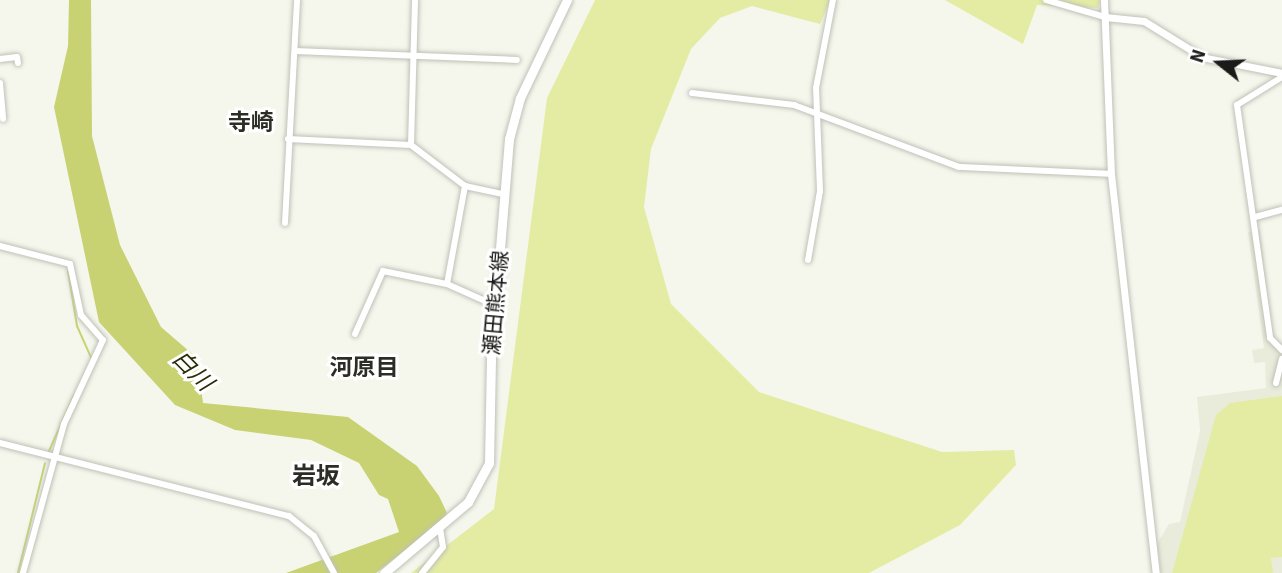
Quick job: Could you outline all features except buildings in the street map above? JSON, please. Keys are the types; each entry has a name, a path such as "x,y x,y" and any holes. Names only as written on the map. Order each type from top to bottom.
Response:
{"main road":[{"name":"瀬田熊本線","path":"384,573 440,528 477,492 489,463 494,305 514,116 567,0"}],"street":[{"path":"285,223 297,0"},
{"path":"411,145 415,0"},
{"path":"808,260 820,191 816,112 819,50 833,0"},
{"path":"1046,0 1105,17 1144,21 1202,57 1282,75"},
{"path":"1104,0 1111,174 1156,573"},
{"path":"295,51 517,60"},
{"path":"0,59 18,57 18,63"},
{"path":"1282,75 1237,105 1270,338 1282,350"},
{"path":"0,83 3,119"},
{"path":"692,93 816,112 959,167 1111,174"},
{"path":"288,139 411,145 435,160 444,171 465,186 504,194"},
{"path":"447,284 465,186"},
{"path":"1255,218 1282,210"},
{"path":"0,246 70,264 81,315 103,340 54,456 23,573"},
{"path":"355,334 383,271 447,284 494,305"},
{"path":"1276,383 1282,359"},
{"path":"0,443 289,516 314,536 334,573"},
{"path":"422,573 443,547 440,528"}],"shaded area":[{"path":"595,0 830,0 820,24 752,6 720,18 691,49 651,149 644,207 671,304 759,392 942,452 1014,450 1016,465 960,525 869,573 411,573 494,509 547,98"},
{"path":"945,0 1100,0 1098,8 1037,5 1023,44"},
{"path":"1260,230 1273,339 1282,347 1282,573 1161,573 1157,544 1169,524 1180,522 1200,431 1197,397 1266,388 1265,362 1254,363 1252,350 1264,348 1248,232"},
{"path":"1282,396 1282,557 1271,558 1273,573 1172,573 1216,415 1230,403"}],"water":[{"name":"白川","path":"69,0 91,0 92,136 120,245 161,327 197,358 203,403 348,417 417,466 439,496 447,513 441,522 376,573 286,573 399,532 388,499 379,495 359,463 311,440 235,430 175,405 99,322 54,107 68,46"}],"waterway":[{"path":"68,271 77,326 92,359"},
{"path":"49,451 74,395"},
{"path":"18,573 45,463"}],"district":[{"name":"寺崎","path":"251,123"},
{"name":"河原目","path":"364,368"},
{"name":"岩坂","path":"316,477"}]}
